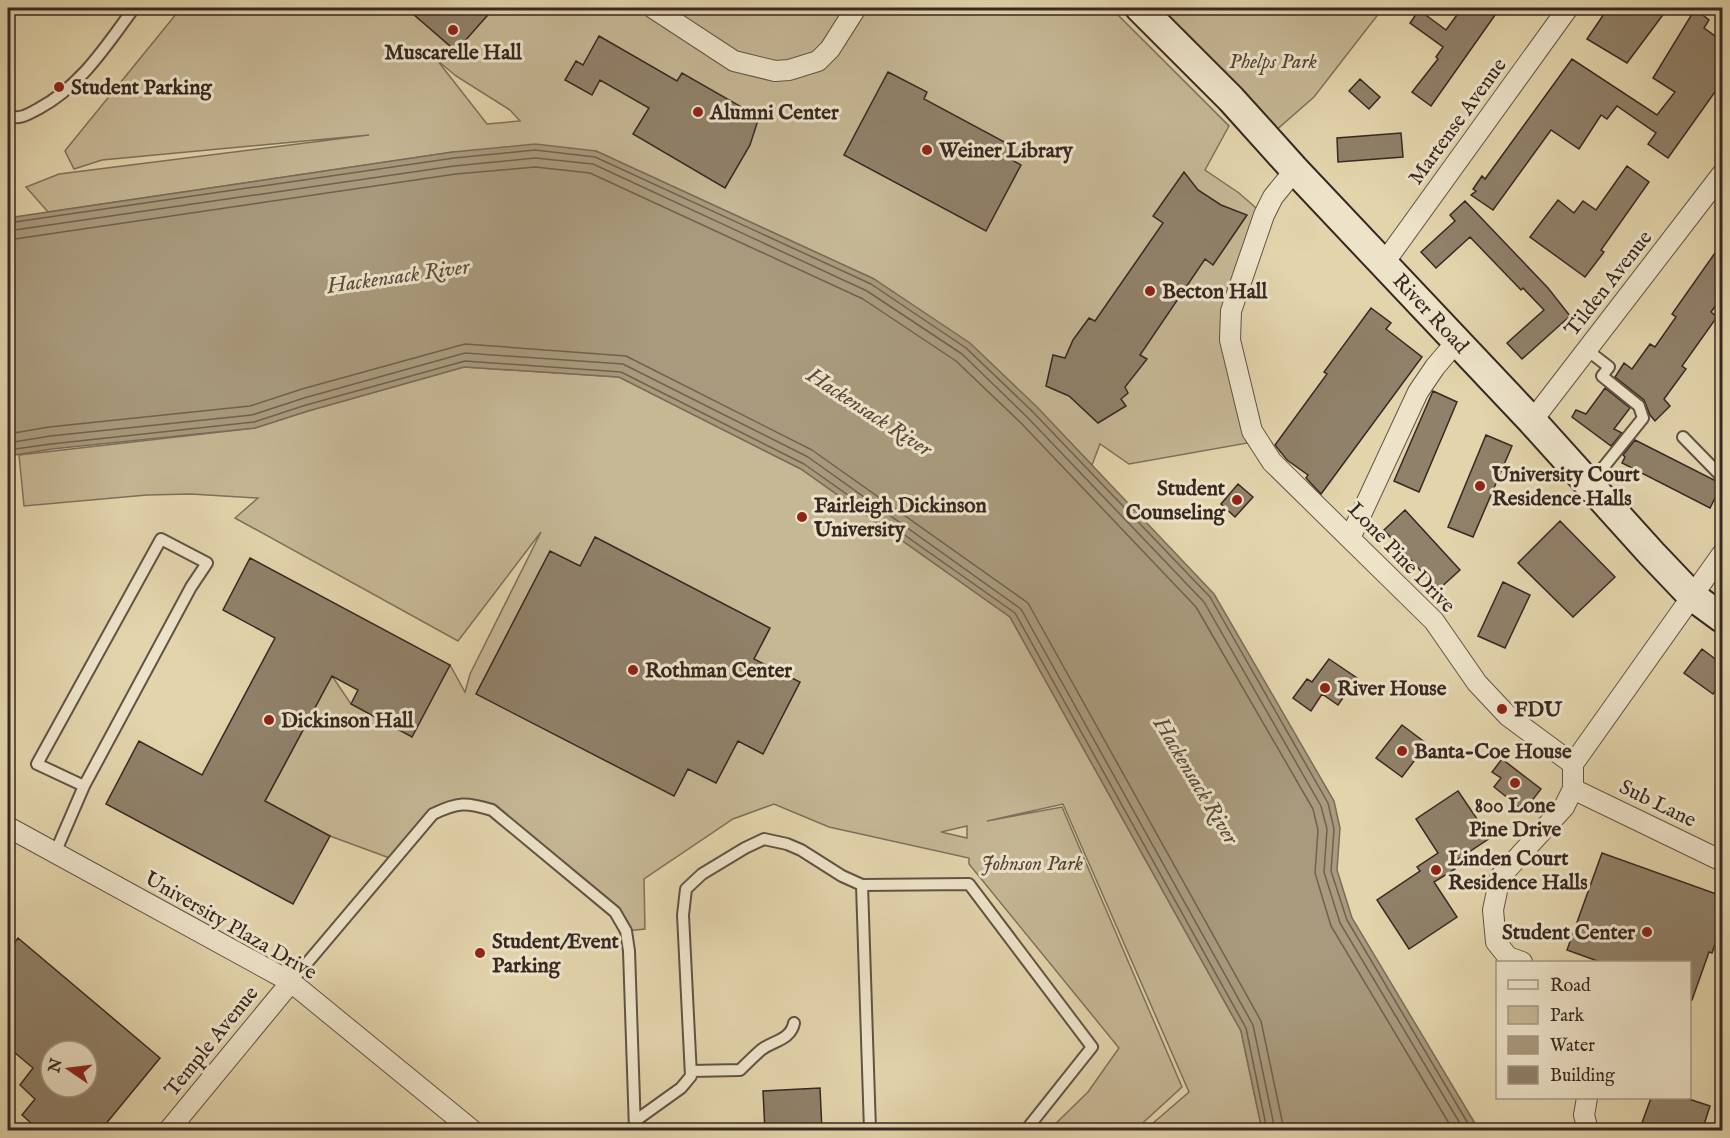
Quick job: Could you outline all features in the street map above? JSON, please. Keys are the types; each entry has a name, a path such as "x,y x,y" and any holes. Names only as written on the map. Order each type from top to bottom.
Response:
{"main road":[{"name":"River Road","path":"1140,8 1231,99 1692,596 1722,618"}],"street":[{"path":"653,8 734,61 772,71 789,70 818,61 830,50 856,8"},
{"name":"Martense Avenue","path":"1384,263 1568,8"},
{"name":"Lone Pine Drive","path":"1295,170 1273,197 1261,222 1231,311 1230,340 1252,431 1272,462 1434,621 1478,683 1508,716 1573,764"},
{"name":"Tilden Avenue","path":"1532,421 1722,174"},
{"path":"1350,538 1418,392 1457,341"},
{"path":"1517,961 1508,957 1496,942 1493,910 1500,877 1564,807 1573,789 1573,764 1722,554"},
{"name":"Sub Lane","path":"1573,789 1722,861"},
{"name":"University Plaza Drive","path":"8,827 291,982 472,1131"},
{"name":"Temple Avenue","path":"169,1131 291,982"},
{"path":"1587,1099 1584,1115 1588,1131"}],"lane":[{"path":"8,115 12,118 24,117 52,102 82,76 134,8"},
{"path":"1587,350 1609,367 1602,376 1638,406 1643,418 1590,484"},
{"path":"1683,437 1722,477"},
{"path":"55,853 84,786 180,608 207,563 161,539 37,764 84,786"},
{"path":"291,982 433,814 452,805 462,804 472,804 492,810 615,912 626,931 629,951 635,1126"},
{"path":"635,1126 681,1088 691,1076 683,915 686,889 702,874 764,839 801,850 842,876 862,885 969,884 1092,1047 1026,1131"},
{"path":"862,885 870,1131"},
{"path":"691,1071 740,1070 763,1048 788,1035 794,1023"}],"green space":[{"path":"181,8 410,8 408,9 455,51 494,8 1111,8 1229,126 1205,170 1239,193 1264,215 1231,311 1259,441 1129,464 1100,444 1092,465 1032,403 874,279 596,151 453,152 48,212 26,187 59,174 369,135 102,160 74,169 65,151","holes":["437,60 456,76 510,110 520,121 487,124"]},
{"name":"Phelps Park","path":"1140,8 1383,8 1314,97 1267,138"},
{"name":"Johnson Park","path":"464,367 619,377 801,469 1010,617 1241,1031 1262,1130 1145,1130 1189,1092 1063,804 987,821 1062,807 1182,1087 1135,1130 1049,1130 1088,1092 1119,1048 969,864 969,858 829,827 774,804 733,819 644,879 645,929 626,931 615,912 492,810 472,804 433,814 395,860 330,836 265,801 332,676 351,704 412,736 450,665 465,692 470,674 541,532 458,641 235,518 258,498 191,494 147,495 24,506 19,455 255,428","holes":["967,826 967,838 941,832"]}],"water":[{"name":"Hackensack River","path":"535,144 596,151 874,279 970,343 1037,407 1214,594 1334,801 1340,828 1337,870 1352,918 1479,1130 1262,1130 1241,1031 1010,617 801,469 619,377 464,367 255,428 52,449 8,456 8,218 453,152"}],"building":[{"name":"Muscarelle Hall","path":"406,8 494,8 456,51"},
{"path":"1462,8 1500,8 1431,106 1412,92 1438,59 1436,57 1443,47 1410,23 1419,10 1446,30"},
{"path":"1608,8 1668,8 1627,63 1587,39"},
{"path":"1695,9 1709,20 1704,28 1722,41 1722,82 1668,158 1648,144 1656,133 1617,106 1607,119 1601,115 1579,149 1551,130 1493,210 1471,195 1476,191 1473,189 1482,176 1485,179 1572,59 1657,115 1675,92 1653,78"},
{"name":"Alumni Center","path":"599,36 677,81 682,73 759,117 750,145 725,188 633,134 649,108 600,80 592,95 565,80 576,61 583,65"},
{"name":"Weiner Library","path":"888,72 927,92 924,99 1010,145 1005,156 1021,165 986,231 844,155"},
{"path":"1360,79 1380,97 1369,109 1349,91"},
{"path":"1401,133 1403,157 1338,162 1337,138"},
{"path":"1627,166 1649,182 1601,250 1604,252 1585,277 1530,237 1558,200 1574,213 1583,201 1596,210"},
{"name":"Becton Hall","path":"1184,172 1198,190 1221,205 1247,215 1213,265 1205,259 1140,355 1147,359 1125,387 1128,393 1121,399 1126,406 1098,423 1069,396 1046,386 1053,355 1065,358 1073,340 1089,318 1095,321 1163,223 1153,216"},
{"path":"1465,201 1548,288 1570,316 1522,359 1507,343 1544,310 1523,288 1521,290 1470,237 1436,268 1421,252 1455,221 1450,215"},
{"path":"1722,243 1722,297 1711,312 1717,317 1682,366 1686,369 1664,399 1670,406 1655,421 1644,400 1615,377 1624,363 1632,369 1650,344 1655,347 1676,317 1672,314"},
{"path":"1371,308 1391,323 1386,329 1422,357 1321,494 1306,478 1308,475 1287,460 1275,445 1327,374 1324,372"},
{"path":"1605,388 1630,408 1614,429 1622,433 1611,446 1572,417 1576,410 1586,414"},
{"path":"1433,391 1457,402 1419,492 1394,481"},
{"name":"University Court Residence Halls","path":"1486,435 1512,446 1473,537 1448,527"},
{"path":"1635,440 1722,484 1710,508 1622,463 1625,457 1623,455"},
{"name":"Student Counseling","path":"1238,484 1253,497 1235,517 1221,504"},
{"path":"1405,510 1460,570 1438,590 1384,530"},
{"path":"1560,521 1615,577 1573,617 1518,563"},
{"name":"Rothman Center","path":"595,537 770,628 754,659 800,682 763,754 738,741 716,783 688,769 674,796 476,694 550,551 580,566"},
{"name":"Dickinson Hall","path":"250,558 450,665 412,737 351,704 358,690 332,676 265,801 330,836 293,904 106,804 139,741 202,775 275,638 223,610"},
{"path":"1503,582 1530,595 1505,648 1478,636"},
{"path":"1702,649 1722,664 1722,681 1713,694 1684,673"},
{"name":"River House","path":"1329,659 1357,678 1338,705 1322,694 1311,711 1293,698 1307,679 1312,682"},
{"name":"Banta-Coe House","path":"1402,725 1427,744 1402,777 1376,758"},
{"name":"800 Lone Pine Drive","path":"1502,759 1541,789 1524,811 1494,787 1501,778 1492,772"},
{"name":"Linden Court Residence Halls","path":"1458,791 1490,838 1451,864 1455,869 1434,882 1457,917 1409,949 1377,900 1420,871 1417,867 1438,853 1416,819"},
{"name":"Student Center","path":"1602,853 1722,896 1722,924 1712,953 1709,952 1692,1000 1691,961 1597,961 1567,950"},
{"path":"18,938 160,1058 100,1131 40,1131 22,1115 35,1099 20,1085 33,1068 8,1047 8,951"},
{"path":"820,1088 822,1131 765,1131 763,1091"},
{"path":"1651,1099 1689,1099 1710,1106 1702,1131 1639,1131"}],"place":[{"name":"Muscarelle Hall","path":"453,30"},
{"name":"Student Parking","path":"59,87"},
{"name":"Alumni Center","path":"698,112"},
{"name":"Weiner Library","path":"927,150"},
{"name":"Becton Hall","path":"1150,291"},
{"name":"University Court Residence Halls","path":"1480,486"},
{"name":"Student Counseling","path":"1237,500"},
{"name":"Fairleigh Dickinson University","path":"802,517"},
{"name":"Rothman Center","path":"633,670"},
{"name":"River House","path":"1325,688"},
{"name":"FDU","path":"1502,709"},
{"name":"Dickinson Hall","path":"269,720"},
{"name":"Banta-Coe House","path":"1402,751"},
{"name":"800 Lone Pine Drive","path":"1515,783"},
{"name":"Linden Court Residence Halls","path":"1436,870"},
{"name":"Student Center","path":"1647,932"},
{"name":"Student/Event Parking","path":"480,953"}]}
